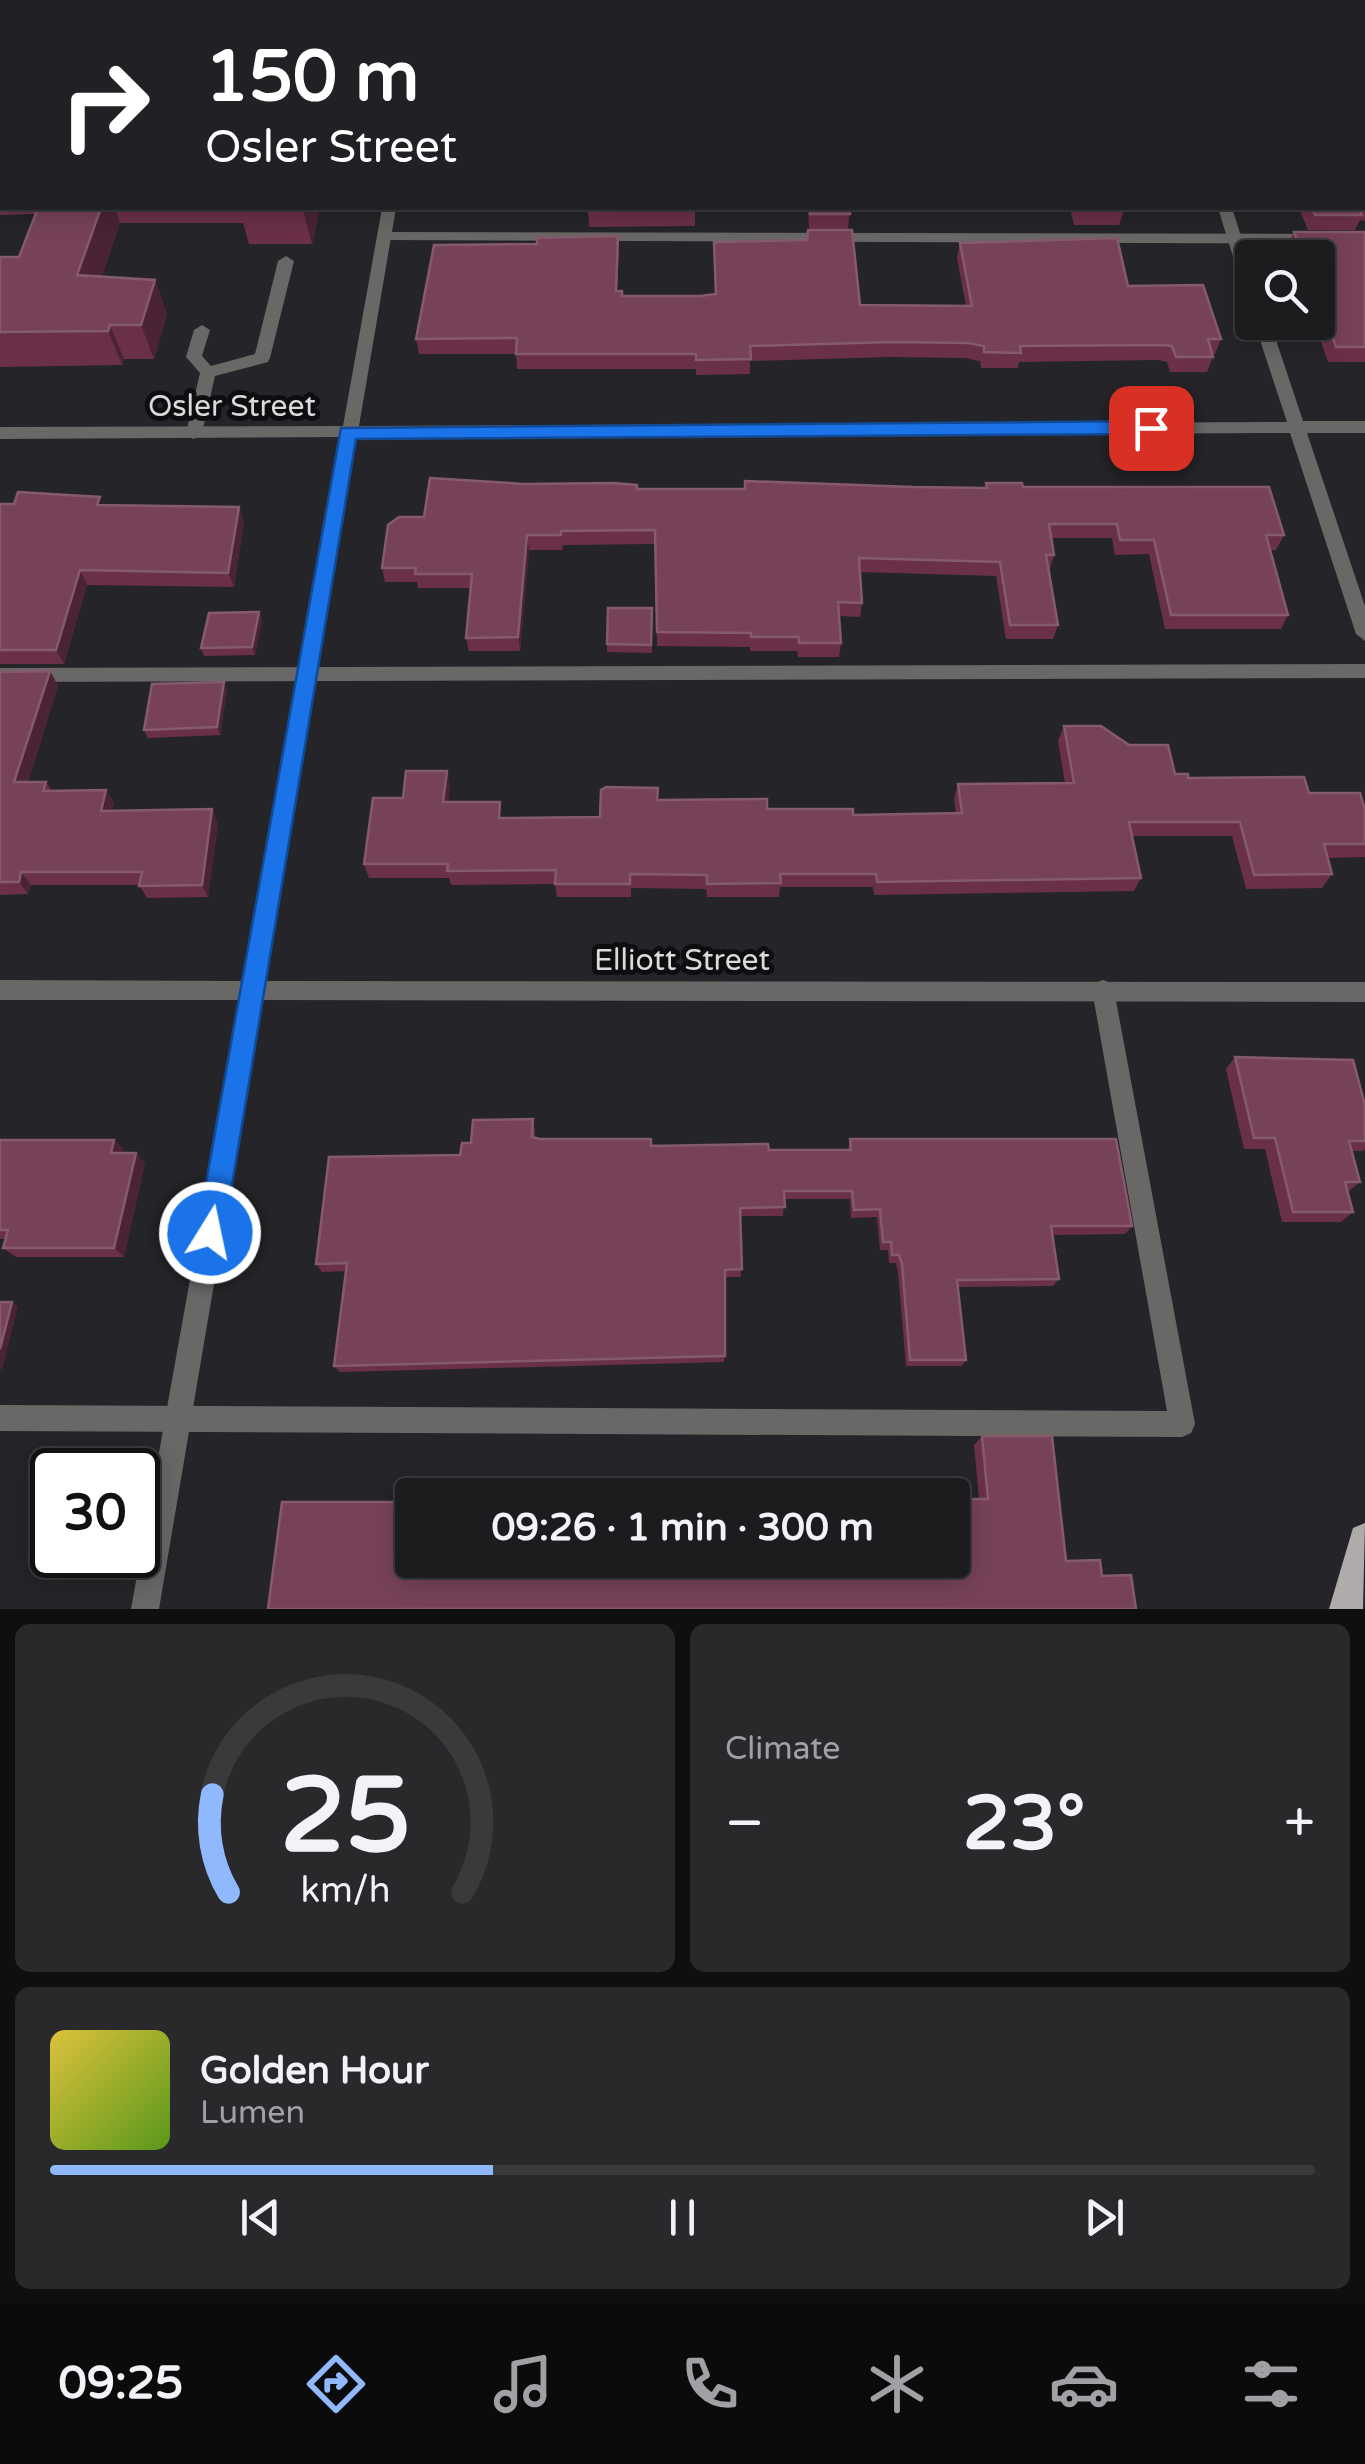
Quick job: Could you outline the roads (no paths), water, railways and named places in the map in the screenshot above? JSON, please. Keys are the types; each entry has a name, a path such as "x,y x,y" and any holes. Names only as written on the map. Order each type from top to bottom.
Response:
{"main road":[{"path":"1346,1609 1365,1540"}],"street":[{"path":"144,1609 389,210"},
{"path":"1227,210 1236,240"},
{"path":"384,237 1365,239"},
{"path":"208,372 262,358 286,261"},
{"path":"202,330 194,357 208,372"},
{"path":"1268,340 1365,634"},
{"path":"194,433 208,372"},
{"name":"Osler Street","path":"0,433 1365,427"},
{"path":"0,675 1365,671"},
{"name":"Elliott Street","path":"0,990 1365,992"},
{"path":"0,1418 1182,1424 1103,990"}]}
